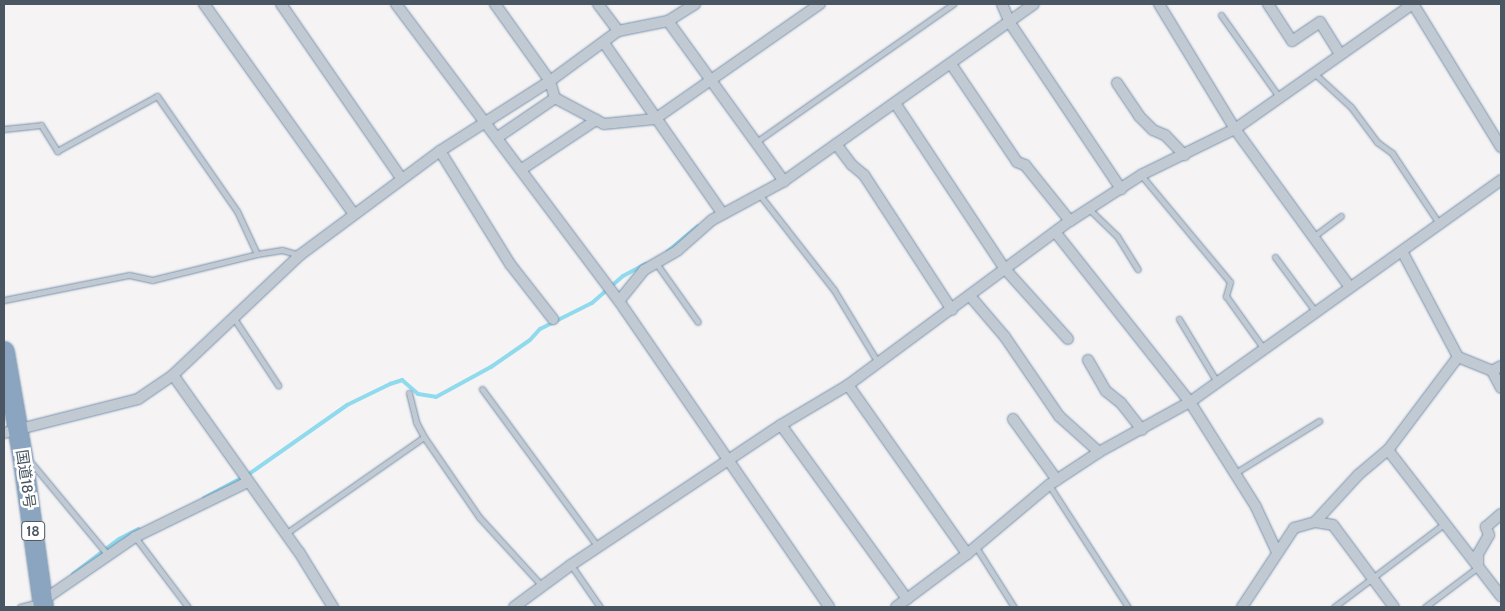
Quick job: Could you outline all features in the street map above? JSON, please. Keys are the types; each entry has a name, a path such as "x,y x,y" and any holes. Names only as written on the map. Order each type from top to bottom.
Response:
{"highway":[{"name":"国道18号","path":"4,351 10,431 22,455 42,604"}],"street":[{"path":"204,4 353,213"},
{"path":"281,4 401,178"},
{"path":"396,4 485,119 619,300 829,607"},
{"path":"494,4 550,81 555,98 604,124 655,119 820,4"},
{"path":"598,4 618,31"},
{"path":"10,431 138,398 173,375 232,317 300,255 401,178 485,119 550,81 618,31 668,21 695,4"},
{"path":"1002,4 1010,23 1121,189"},
{"path":"619,300 644,270 678,250 723,214 784,181 1010,23 1034,4"},
{"path":"1159,4 1235,128 1349,286"},
{"path":"1268,4 1292,41 1320,22 1340,54"},
{"path":"514,607 541,585 598,546 728,462 780,425 848,385 877,361 952,310 1070,221 1141,175 1235,128 1413,4 1501,147"},
{"path":"668,21 784,181"},
{"path":"604,43 655,119 723,214"},
{"path":"951,64 1017,162 1025,166 1070,221"},
{"path":"1117,83 1139,116 1153,130 1165,135 1184,155"},
{"path":"498,137 555,98"},
{"path":"895,103 1005,269 1068,339"},
{"path":"522,169 596,120"},
{"path":"836,144 852,165 864,175 952,310"},
{"path":"440,151 510,264 553,319"},
{"path":"896,607 908,603 1053,482 1099,452 1190,402 1349,286 1403,253 1501,180"},
{"path":"1056,233 1190,402 1256,507 1276,552"},
{"path":"1403,253 1458,358 1497,369 1501,388"},
{"path":"970,296 1004,337 1059,416 1099,452"},
{"path":"1315,522 1358,476 1388,450 1458,358"},
{"path":"1088,360 1106,391 1121,403 1142,430"},
{"path":"173,375 285,534 333,607"},
{"path":"848,385 972,550"},
{"path":"1013,419 1053,482"},
{"path":"780,425 908,603"},
{"path":"1388,450 1501,596"},
{"path":"42,604 135,537 248,482"},
{"path":"1478,567 1478,554 1489,535 1486,527 1501,514"},
{"path":"1242,607 1276,552 1294,528 1315,522 1333,525 1394,607"}],"lane":[{"path":"756,142 953,4"},
{"path":"1221,15 1279,97"},
{"path":"1313,73 1351,108 1377,142 1392,153 1440,226"},
{"path":"4,129 41,125 57,151 157,96 237,212 257,254"},
{"path":"1141,175 1230,282 1226,296 1264,349"},
{"path":"759,194 834,290 877,361"},
{"path":"1089,209 1117,236 1138,269"},
{"path":"1313,237 1340,216"},
{"path":"4,300 128,275 152,280 257,254 282,250 300,255"},
{"path":"1275,257 1315,311"},
{"path":"656,263 698,322"},
{"path":"232,317 278,385"},
{"path":"1179,319 1217,383"},
{"path":"482,389 598,546"},
{"path":"409,393 416,422 424,436 479,516 541,585"},
{"path":"1234,474 1319,421"},
{"path":"285,534 424,436"},
{"path":"22,455 36,467 108,555"},
{"path":"1053,482 1128,607"},
{"path":"1334,607 1445,522"},
{"path":"135,537 188,607"},
{"path":"972,550 1014,607"},
{"path":"571,565 600,607"},
{"path":"1425,607 1478,567"},
{"path":"20,607 42,604"}],"waterway":[{"path":"667,252 698,226"},
{"path":"204,498 249,474 347,405 390,384 402,380 418,394 436,397 491,367 530,340 540,329 592,303 623,276 646,264"},
{"path":"73,574 119,539 139,529"}]}
